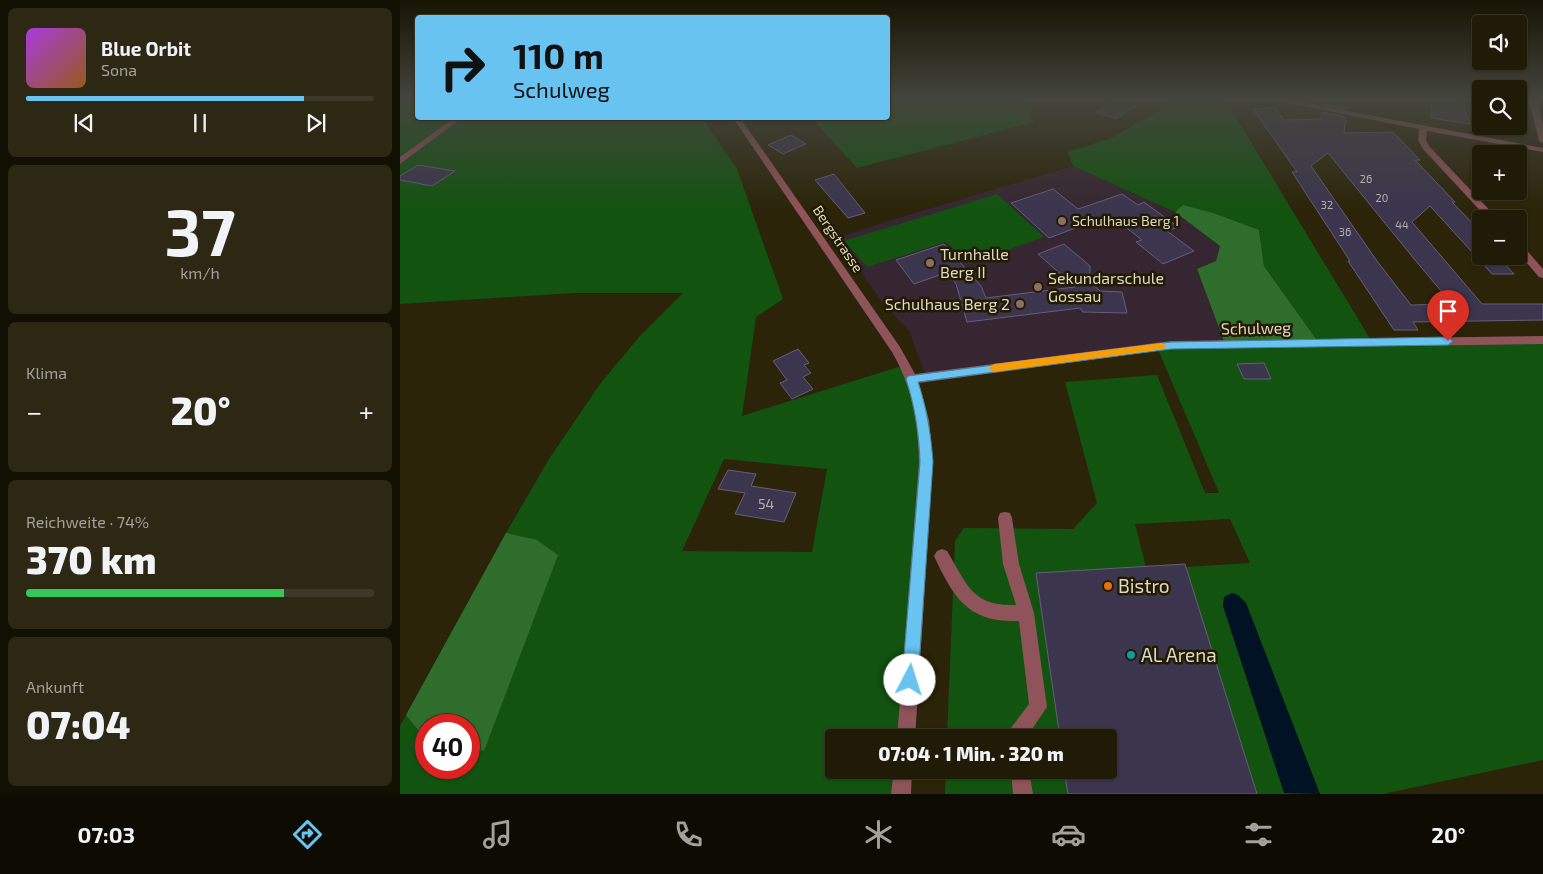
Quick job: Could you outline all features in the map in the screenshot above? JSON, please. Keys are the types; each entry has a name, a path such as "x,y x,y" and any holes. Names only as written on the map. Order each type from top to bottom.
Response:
{"street":[{"path":"400,161 434,136"},
{"name":"Bergstrasse","path":"749,136 824,242 900,356 912,379 919,403 925,439 926,462 907,729"},
{"path":"1422,136 1422,140 1426,147 1485,210"},
{"path":"1467,136 1543,150"},
{"path":"1527,257 1543,275"},
{"name":"Schulweg","path":"912,379 1171,345 1543,340"},
{"path":"1005,518 1010,564 1026,613 1038,707 1021,729"},
{"path":"942,556 968,598 981,609 995,613 1026,613"},
{"path":"901,794 902,779"},
{"path":"1021,779 1023,794"}],"shaded area":[{"name":"Sekundarschule Gossau","path":"1073,166 1175,212 1220,246 1217,261 1197,269 1225,344 1171,345 926,376 909,331 885,306 837,238"}],"green space":[{"path":"400,136 714,136 737,169 783,299 756,317 742,416 905,365 925,439 907,729 825,729 825,779 902,779 901,794 400,794 400,726 506,533 549,459 600,384 639,337 683,293 575,293 400,304","holes":["724,459 827,469 812,552 682,551"]},
{"path":"828,136 980,136 857,168"},
{"path":"1114,136 1247,136 1372,342 1543,340 1543,760 1383,794 1257,794 1186,567 1250,563 1230,519 1135,524 1146,567 1036,573 1059,729 947,729 955,541 964,528 1073,529 1097,503 1065,382 1157,375 1205,493 1219,493 1157,347 1319,343 1264,266 1259,230 1183,205 1175,212 1073,166 1068,152"},
{"path":"997,194 1044,237 969,264 946,242 867,267 844,241"},
{"path":"1183,205 1213,213 1259,230 1264,266 1319,343 1225,344 1197,269 1216,261 1220,246 1175,212"},
{"path":"506,533 537,540 558,555 484,751 480,750 480,714 415,714 415,726 406,715"},
{"path":"946,779 1066,779 1068,794 945,794"}],"water":[{"path":"1232,593 1238,595 1246,603 1320,794 1284,793 1223,606 1224,597"}],"building":[{"path":"789,136 793,136 806,144 783,154 768,145"},
{"path":"1272,136 1397,136 1420,160 1415,160 1472,223 1472,252 1430,206 1412,222 1482,304 1543,304 1543,320 1413,322 1418,330 1394,330 1292,172 1297,172","holes":["1328,153 1452,304 1411,305 1377,261 1311,166"]},
{"path":"418,165 455,171 432,186 400,180 400,176"},
{"path":"834,174 865,213 848,218 815,180"},
{"name":"Schulhaus Berg 1","path":"1053,189 1078,209 1122,194 1138,205 1144,202 1178,227 1167,231 1194,251 1163,264 1136,242 1142,240 1110,215 1049,238 1011,203"},
{"path":"944,244 981,286 986,298 1075,287 1038,254 1064,244 1090,266 1090,282 1100,291 1122,292 1127,313 1083,312 1080,308 967,322 956,284 948,272 914,284 896,260"},
{"path":"1484,265 1506,265 1514,274 1492,274"},
{"path":"798,349 809,363 804,365 811,373 803,377 813,389 792,399 780,383 787,380 773,361"},
{"path":"1264,363 1271,379 1244,379 1237,364"},
{"path":"728,470 756,474 751,486 796,493 784,522 735,514 745,493 718,489"},
{"name":"AL Arena","path":"1185,564 1257,794 1068,794 1066,779 1117,779 1117,729 1059,729 1036,573"}],"slow traffic":[{"path":"994,368 1128,352 1161,346"}],"place":[{"name":"Schulhaus Berg 1","path":"1062,221"},
{"name":"Turnhalle Berg II","path":"930,263"},
{"name":"Sekundarschule Gossau","path":"1038,287"},
{"name":"Schulhaus Berg 2","path":"1020,304"},
{"name":"Bistro","path":"1108,586"},
{"name":"AL Arena","path":"1131,655"}],"route":[{"path":"910,680 926,462 925,439 919,403 912,379 1171,345 1448,341"}]}
